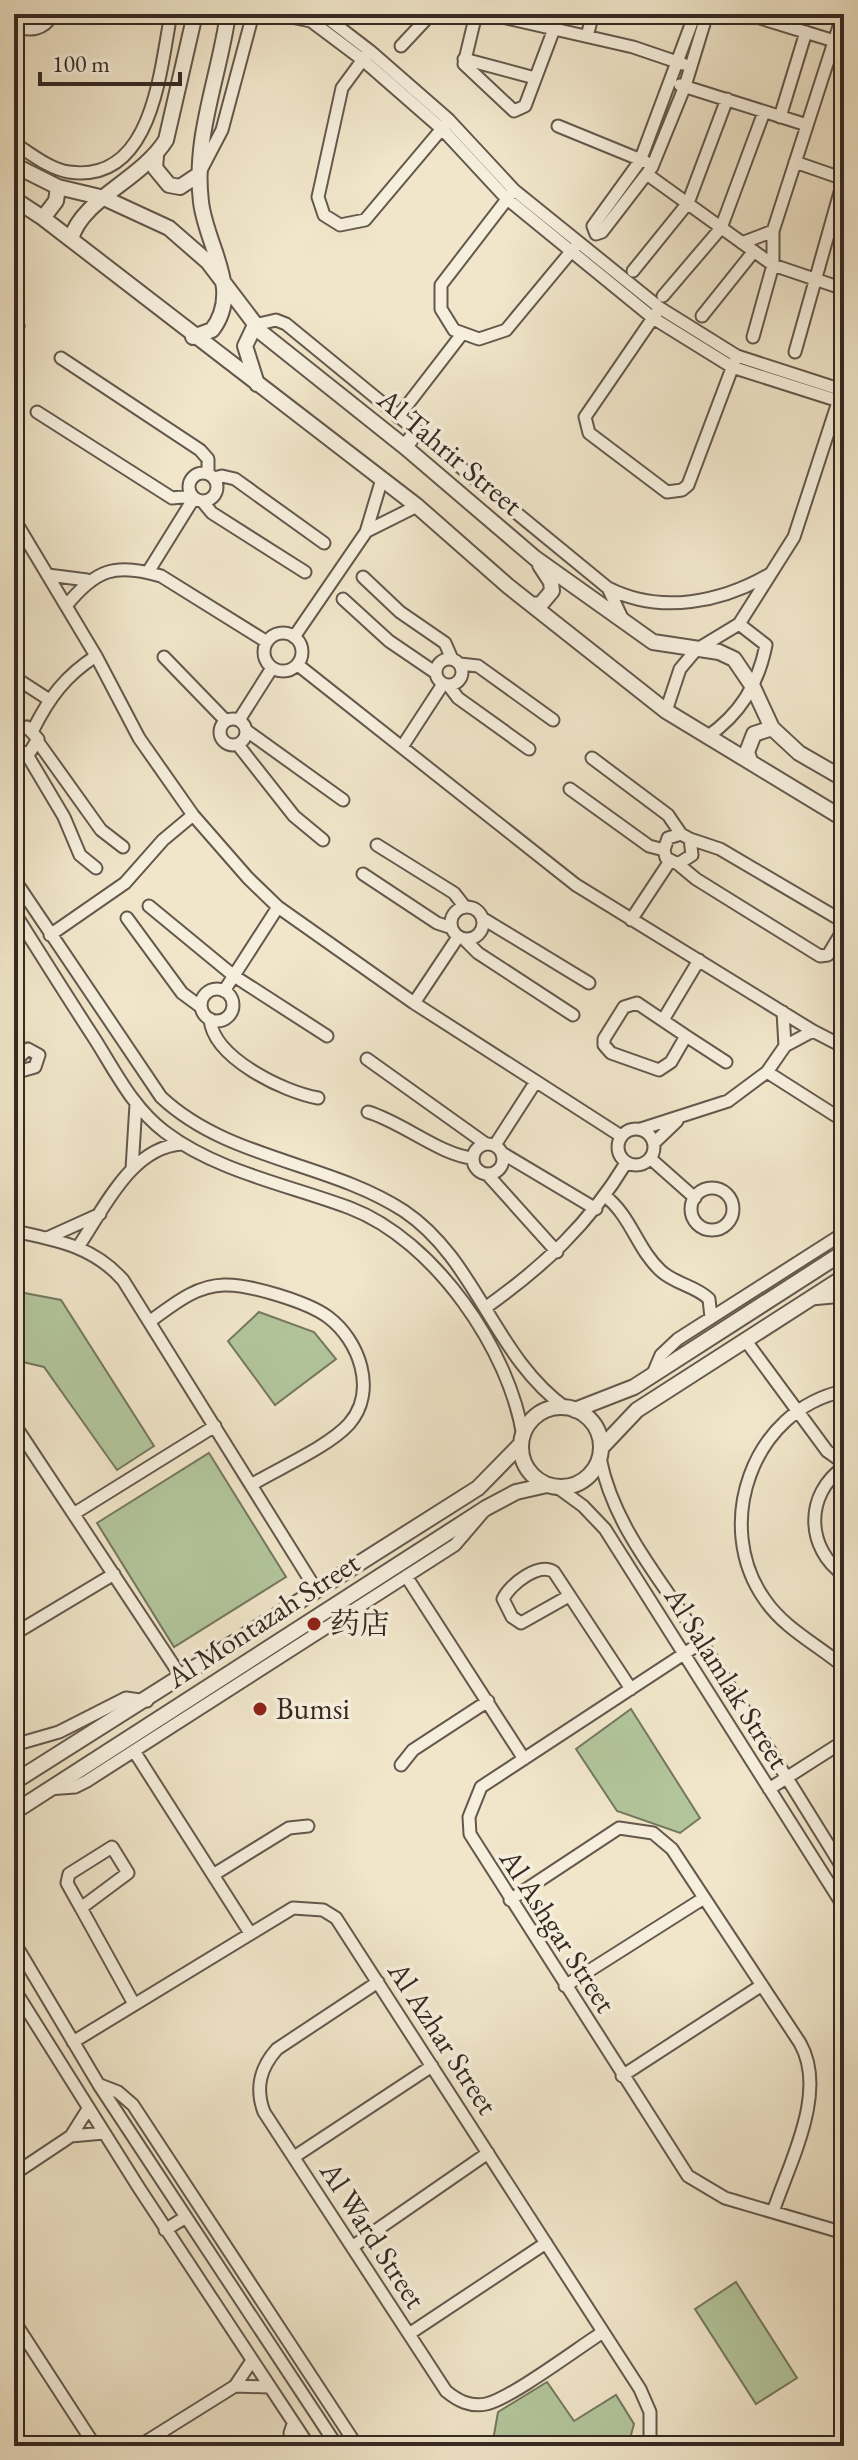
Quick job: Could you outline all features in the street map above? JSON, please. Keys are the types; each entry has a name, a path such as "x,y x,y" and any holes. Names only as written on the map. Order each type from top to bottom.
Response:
{"street":[{"path":"14,24 23,29 39,28 53,14"},
{"path":"14,144 68,172 94,171 115,161 145,129 153,108 171,14"},
{"path":"195,14 173,121 156,156 155,168 169,185 191,183 209,161 222,130 253,14"},
{"path":"193,337 212,330 221,318 226,288 209,237 198,175 200,143 228,14"},
{"path":"276,14 316,16 445,124 510,194 657,313 735,362 842,392 794,537 739,624 696,650 676,675 666,711"},
{"path":"401,46 431,14"},
{"path":"476,14 464,59 467,68 514,111 525,106 554,29"},
{"path":"489,14 528,18 554,29 691,67"},
{"path":"587,36 593,14"},
{"path":"695,14 672,83 640,161 593,226 596,234 602,232 648,174 685,86 707,14"},
{"path":"753,337 773,265 773,231 807,125 839,43 843,14"},
{"path":"754,15 839,43"},
{"path":"780,117 806,32"},
{"path":"366,56 342,88 320,188 320,207 332,221 350,226 365,220 445,124"},
{"path":"464,59 535,78"},
{"path":"672,83 807,125"},
{"path":"633,271 688,203 727,99"},
{"path":"663,296 721,228 764,112"},
{"path":"558,126 640,161 648,174 773,265 844,289"},
{"path":"71,239 80,215 156,156"},
{"path":"795,162 844,179 795,352"},
{"name":"Al Tahrir Street","path":"14,165 58,187 104,198 169,228 208,262 255,325 535,558 653,642 727,654 753,687 772,728 799,753 844,779"},
{"path":"633,172 648,174"},
{"path":"43,218 56,201 58,187"},
{"path":"510,194 441,285 439,300 444,317 462,334 488,338 506,330 574,248"},
{"name":"Al Tahrir Street","path":"14,199 71,239 193,337 417,506 532,605 666,711 844,819"},
{"path":"742,243 773,231"},
{"path":"702,316 754,251"},
{"path":"657,313 587,410 586,425 589,433 667,492 688,485 735,362"},
{"path":"14,319 18,326 14,336"},
{"path":"258,384 245,346 255,325 276,320 286,324 608,588 651,601 683,603 715,599 746,588 774,572"},
{"path":"398,417 462,334"},
{"path":"37,412 172,498 215,494 208,459 200,450 61,358"},
{"path":"405,447 416,432"},
{"path":"305,572 212,513 189,487 191,479 199,473 235,479 324,543"},
{"path":"294,637 366,532 382,479"},
{"path":"148,572 196,498"},
{"path":"366,532 417,506"},
{"path":"14,519 96,656 139,738 193,815 278,907 414,1003 621,1136"},
{"path":"532,605 541,604 552,591 551,582 535,558"},
{"path":"48,575 87,580 123,570 148,572 161,576 267,642"},
{"path":"363,577 400,612 445,643 461,679 446,685 402,747"},
{"path":"66,606 87,580"},
{"path":"608,588 624,624"},
{"path":"343,599 389,641 436,673 458,698 529,749"},
{"path":"707,737 734,715 753,687 766,645 739,624"},
{"path":"276,634 294,637 302,650 298,665 286,672 272,668 264,651 267,642 276,634"},
{"path":"26,753 48,699 62,682 96,656"},
{"path":"164,657 226,721 243,725 343,800"},
{"path":"436,673 438,664 456,662 478,666 553,720"},
{"path":"298,665 550,866 631,920 844,1047"},
{"path":"238,745 243,725 272,668"},
{"path":"14,677 48,699"},
{"path":"226,721 220,735 227,744 238,745 301,824 323,840"},
{"path":"15,731 27,727 101,830 123,847"},
{"path":"750,761 748,742 762,729 772,728"},
{"path":"14,746 26,753 64,817 80,855 96,868"},
{"path":"592,758 668,815 685,837 692,855 674,862 631,920"},
{"path":"570,789 649,846 664,850 696,879 820,956 828,955 843,930 839,919 720,849 685,837 668,838 664,850"},
{"path":"50,935 125,883 163,840 193,815"},
{"path":"377,845 454,893 465,907 476,910 482,918 589,983"},
{"path":"363,874 573,1015"},
{"path":"14,879 161,1097 196,1124 293,1166 335,1179 382,1199 425,1228 459,1267 524,1370 596,1428 600,1453"},
{"path":"149,906 234,976 327,1036"},
{"path":"224,991 278,907"},
{"path":"414,1003 458,935 455,912 465,907"},
{"path":"14,912 136,1104 182,1144 285,1187 352,1209 400,1237 422,1254 452,1289 504,1368 519,1413 527,1469 552,1486 579,1483 591,1473 600,1453 637,1410 844,1277"},
{"path":"127,918 150,945 182,993 201,1007 210,1019 214,1037 228,1052 283,1088 318,1098"},
{"path":"458,935 479,934 482,918"},
{"path":"663,1020 699,960"},
{"path":"201,1007 206,994 214,990 224,991 232,1000 231,1012 222,1020 210,1019"},
{"path":"686,1036 671,1062 659,1070 611,1053 604,1045 612,1026 630,1004 637,1003 726,1062"},
{"path":"783,1012 785,1046"},
{"path":"651,1159 640,1165 626,1163 618,1151 621,1136 630,1130 728,1101 767,1072 785,1046 813,1031"},
{"path":"367,1059 494,1147 596,1209"},
{"path":"767,1072 844,1121"},
{"path":"494,1147 535,1083"},
{"path":"132,1169 136,1104"},
{"path":"368,1112 402,1124 457,1155 473,1158"},
{"path":"651,1159 654,1143 680,1117"},
{"path":"641,1129 654,1143"},
{"path":"78,1247 132,1169 159,1148 182,1144"},
{"path":"494,1147 477,1149 473,1158 475,1167 487,1174 557,1252"},
{"path":"487,1174 501,1168 494,1147"},
{"path":"651,1159 695,1198"},
{"path":"485,1308 557,1252 596,1209 626,1163"},
{"path":"285,1187 295,1178 293,1166"},
{"path":"329,1201 328,1189 335,1179"},
{"path":"605,1196 624,1214 646,1254 660,1270 709,1299 711,1318"},
{"path":"47,1238 101,1214"},
{"path":"14,1231 78,1247 111,1266 317,1591"},
{"path":"522,1440 527,1426 544,1411 570,1409 615,1396 652,1376 844,1233"},
{"path":"652,1376 669,1346 711,1318 842,1258"},
{"path":"149,1322 187,1294 223,1284 241,1285 327,1315 350,1341 361,1365 364,1391 349,1424 251,1485"},
{"path":"811,1299 844,1296"},
{"path":"746,1341 827,1451 844,1465 822,1490 814,1523 823,1555 844,1575"},
{"path":"844,1391 798,1411 765,1444 753,1464 741,1508 742,1547 755,1583 776,1615 844,1667"},
{"path":"14,1424 182,1678"},
{"path":"75,1513 215,1426"},
{"name":"Al Montazah Street","path":"14,1782 148,1701 358,1562 485,1483 522,1440"},
{"path":"827,1451 832,1476"},
{"name":"Al Salamlak Street","path":"600,1453 615,1511 702,1642 844,1870"},
{"name":"Al Montazah Street","path":"14,1812 486,1508 516,1492 552,1486"},
{"name":"Al Salamlak Street","path":"552,1486 583,1506 605,1529 844,1907"},
{"path":"47,1789 75,1787 134,1751 455,1545 486,1508"},
{"path":"358,1562 371,1581"},
{"path":"569,1596 521,1623 512,1617 503,1599 508,1589 545,1567 554,1572 631,1689"},
{"path":"14,1634 114,1574"},
{"path":"406,1576 524,1759"},
{"name":"Al Ashgar Street","path":"702,1642 481,1787 469,1817 475,1846 688,2176 711,2193 844,2233"},
{"path":"14,1745 59,1732 126,1698 148,1701 159,1718"},
{"path":"401,1765 413,1750 488,1701"},
{"path":"769,1789 844,1741"},
{"path":"134,1751 250,1933"},
{"path":"213,1875 289,1828 308,1826"},
{"path":"510,1900 609,1832 631,1827 663,1839 800,2043 812,2072 809,2103 773,2212"},
{"path":"81,1908 127,1876 129,1869 112,1847 104,1848 69,1874 67,1883 134,2004"},
{"path":"565,1986 704,1898"},
{"name":"Al Azhar Street","path":"73,2042 293,1908 323,1910 336,1918 646,2400 653,2425 650,2446"},
{"path":"14,1942 99,2085 337,2446"},
{"name":"Al Ward Street","path":"378,1982 277,2049 262,2070 261,2104 294,2157 446,2391 465,2403 476,2405 498,2400 603,2332"},
{"path":"622,2076 762,1985"},
{"path":"14,1989 165,2230 309,2446"},
{"path":"294,2157 432,2066"},
{"path":"99,2085 118,2092 133,2105 357,2446"},
{"path":"14,2174 71,2136 88,2109"},
{"path":"71,2136 104,2133"},
{"path":"352,2247 488,2153"},
{"path":"165,2230 186,2217"},
{"path":"409,2334 546,2243"},
{"path":"14,2321 95,2446"},
{"path":"139,2446 235,2386 251,2362"},
{"path":"235,2386 268,2387"},
{"path":"293,2424 290,2433 296,2446"}],"green space":[{"path":"14,1291 61,1300 154,1446 117,1470 44,1367 14,1360"},
{"path":"259,1312 314,1332 336,1359 275,1405 228,1341"},
{"path":"209,1453 286,1577 174,1647 97,1523"},
{"path":"631,1709 700,1818 680,1833 617,1811 576,1749"},
{"path":"736,2282 797,2378 756,2404 695,2309"},
{"path":"547,2382 574,2421 616,2395 634,2424 628,2446 492,2446 498,2412"}],"place":[{"name":"药店","path":"314,1624"},
{"name":"Bumsi","path":"260,1709"}]}
